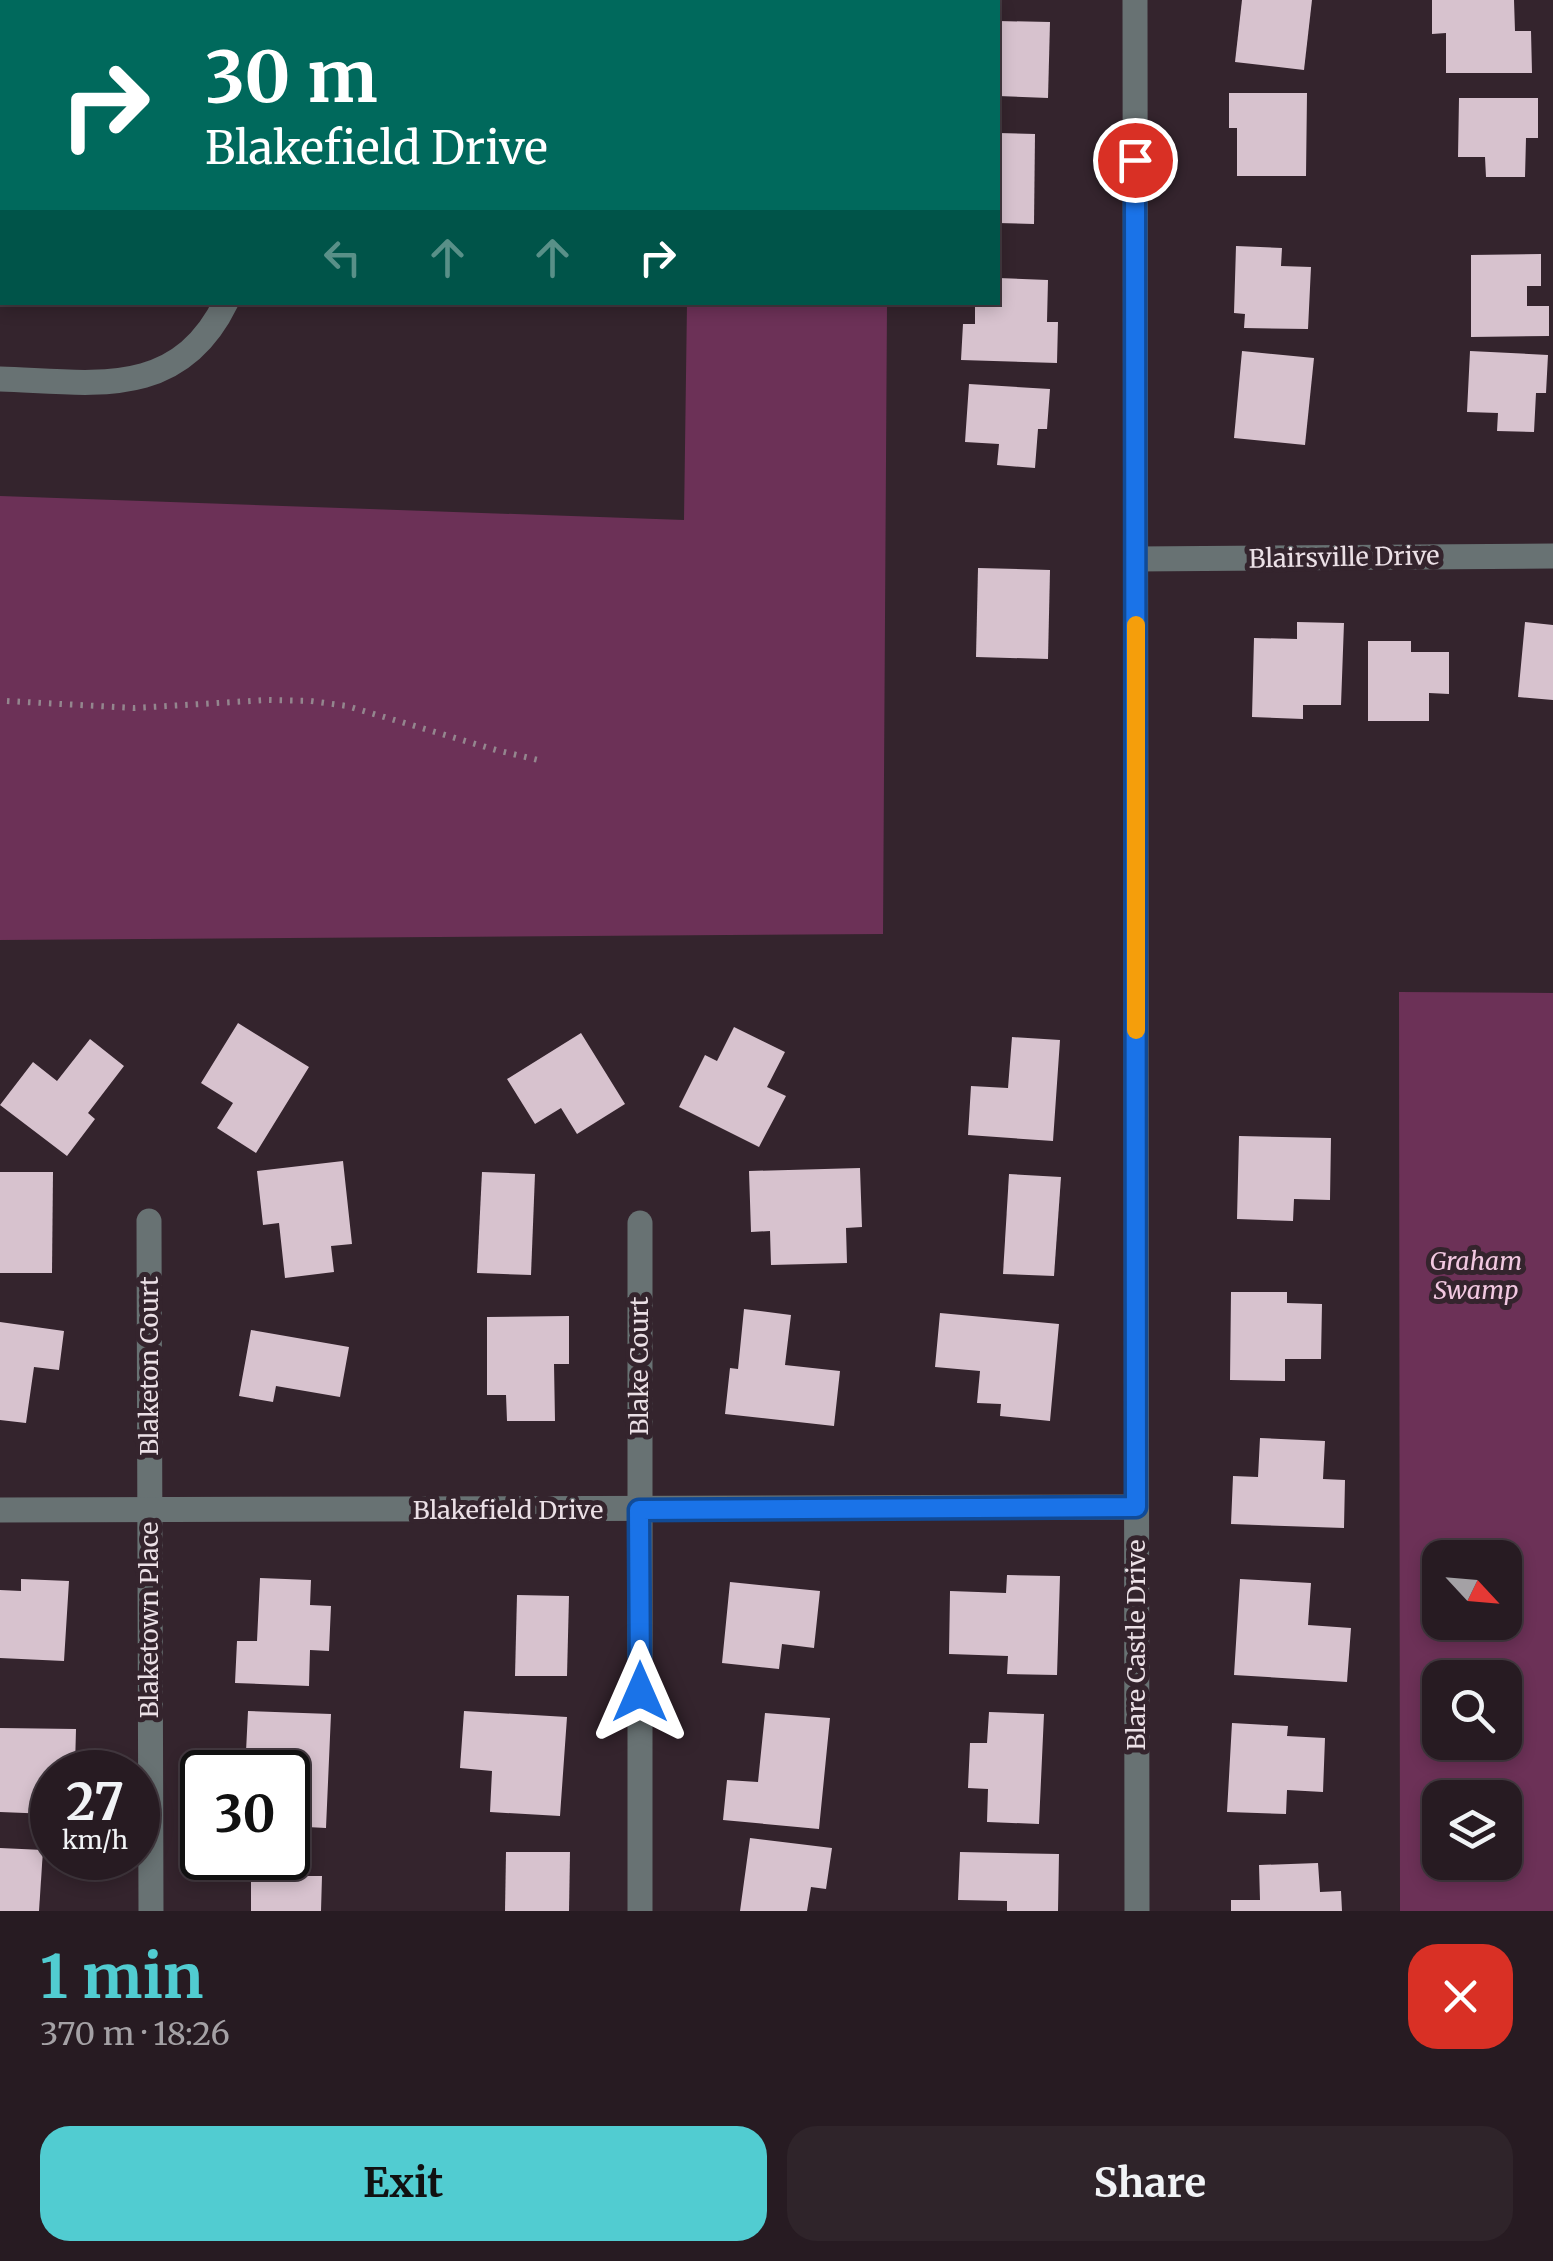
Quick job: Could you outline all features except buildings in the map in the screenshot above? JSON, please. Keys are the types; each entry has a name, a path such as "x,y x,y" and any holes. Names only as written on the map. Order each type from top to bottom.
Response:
{"street":[{"name":"Blare Castle Drive","path":"1134,0 1137,1911"},
{"path":"0,378 94,382 145,377 175,364 197,346 225,305"},
{"name":"Blairsville Drive","path":"1136,559 1553,556"},
{"name":"Blaketon Court","path":"149,1222 149,1510"},
{"name":"Blake Court","path":"640,1222 640,1911"},
{"name":"Blakefield Drive","path":"0,1510 1136,1507"},
{"name":"Blaketown Place","path":"149,1510 151,1911"}],"path":[{"path":"7,701 134,708 311,701 348,706 538,760"}],"green space":[{"path":"687,305 887,305 883,934 0,940 0,496 684,520"},
{"name":"Graham Swamp","path":"1399,992 1553,993 1553,1911 1400,1911"}],"slow traffic":[{"path":"1136,625 1136,1030"}],"route":[{"path":"640,1692 639,1510 1136,1507 1135,160"}]}
